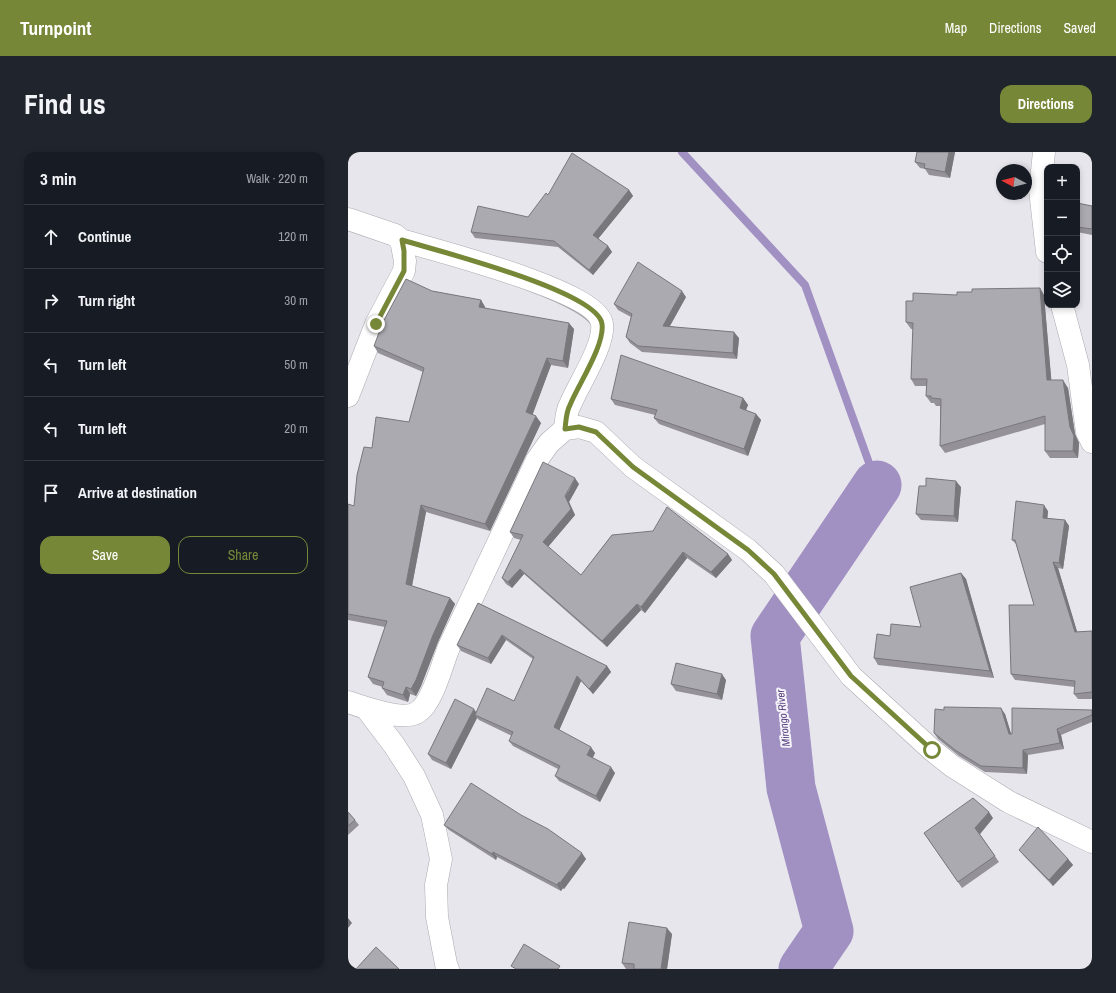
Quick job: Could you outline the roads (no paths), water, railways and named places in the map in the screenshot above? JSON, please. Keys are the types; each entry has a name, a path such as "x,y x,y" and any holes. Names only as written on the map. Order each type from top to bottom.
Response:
{"street":[{"path":"1044,152 1040,190 1045,236"},
{"path":"348,219 395,235 402,240 508,271 570,297 596,312 602,323 601,340 569,407 565,429"},
{"path":"348,396 376,324 404,271 404,251 402,240"},
{"path":"1063,308 1078,365 1087,432 1092,442"},
{"path":"357,705 406,716 418,712 428,700 449,648 537,460 549,443 565,429 579,427 596,432 633,467 748,550 774,574 851,676 932,750 952,766 1009,802 1092,842"},
{"path":"357,705 394,744 414,776 432,815 440,859 436,885 437,917 448,969"}],"waterway":[{"path":"682,152 805,285 877,485"},
{"name":"Mirongo River","path":"803,969 829,931 791,788 775,636 877,485"}]}
